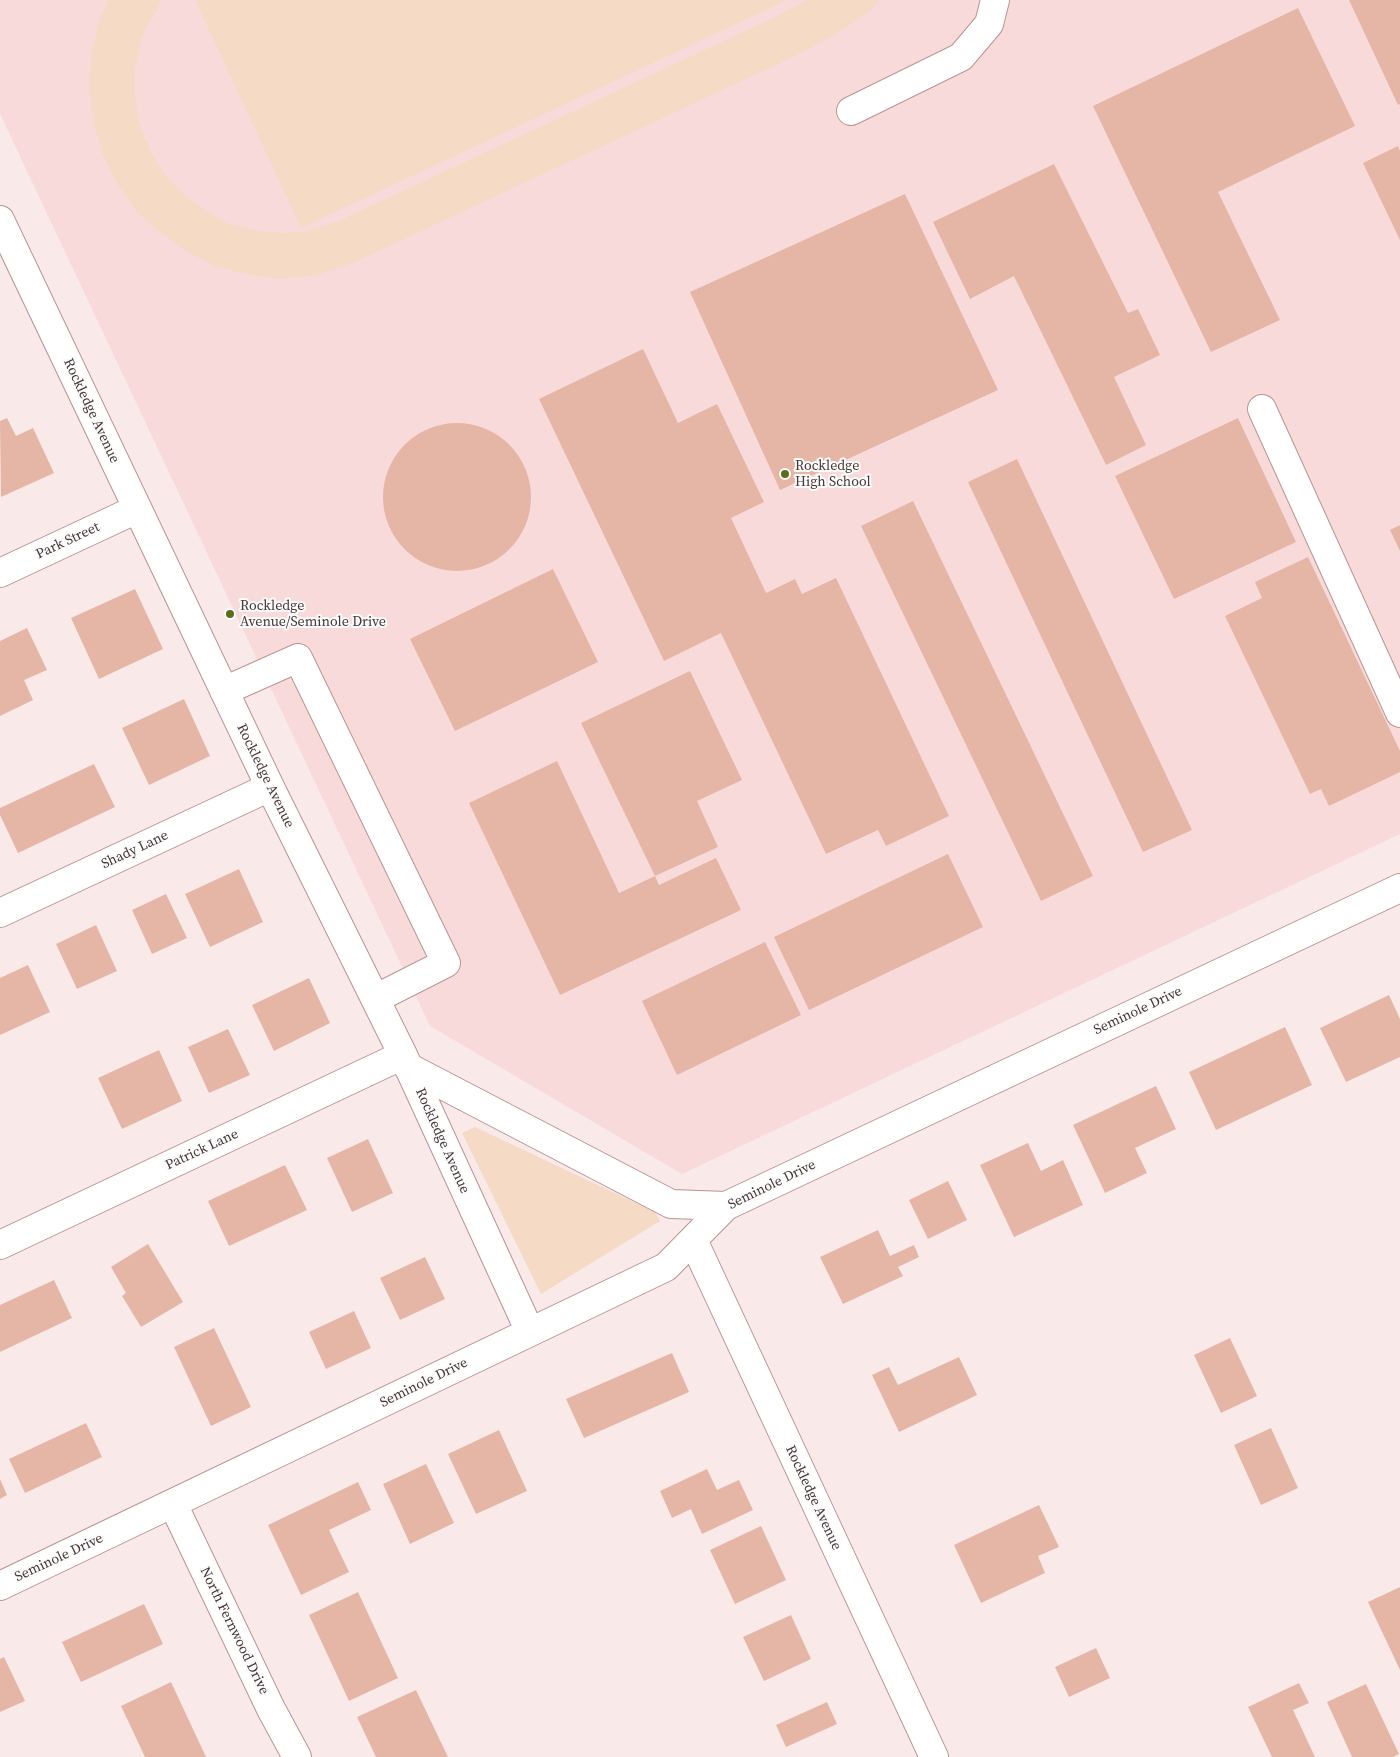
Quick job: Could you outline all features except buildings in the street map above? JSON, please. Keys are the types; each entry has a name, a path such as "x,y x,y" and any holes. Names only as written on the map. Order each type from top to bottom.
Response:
{"street":[{"path":"850,111 961,57 989,24 995,0"},
{"name":"Rockledge Avenue","path":"0,220 270,787 406,1061 530,1332"},
{"path":"1262,410 1400,713"},
{"name":"Park Street","path":"0,573 137,509"},
{"path":"224,691 298,658 446,964 375,998"},
{"name":"Shady Lane","path":"0,913 270,787"},
{"name":"Seminole Drive","path":"0,1586 666,1267 726,1206 1400,888"},
{"path":"406,1061 671,1204 726,1206"},
{"name":"Patrick Lane","path":"0,1245 406,1061"},
{"name":"Rockledge Avenue","path":"693,1240 934,1757"},
{"name":"North Fernwood Drive","path":"172,1504 271,1709 297,1757"}],"shaded area":[{"name":"Rockledge High School","path":"0,0 1400,0 1400,834 682,1174 430,1026 0,114"},
{"path":"109,0 162,0 142,36 135,68 135,95 139,122 149,148 162,171 180,191 202,208 227,223 256,231 285,233 308,231 341,220 773,18 807,0 880,0 867,13 833,36 795,56 353,263 318,275 280,279 217,267 188,252 160,232 137,212 118,185 103,156 94,126 89,90 91,55 100,18"},
{"path":"195,0 787,0 301,228"},
{"path":"475,1127 655,1212 660,1221 541,1294 462,1133"}],"place":[{"name":"Rockledge High School","path":"785,474"},
{"name":"Rockledge Avenue/Seminole Drive","path":"230,614"}]}
